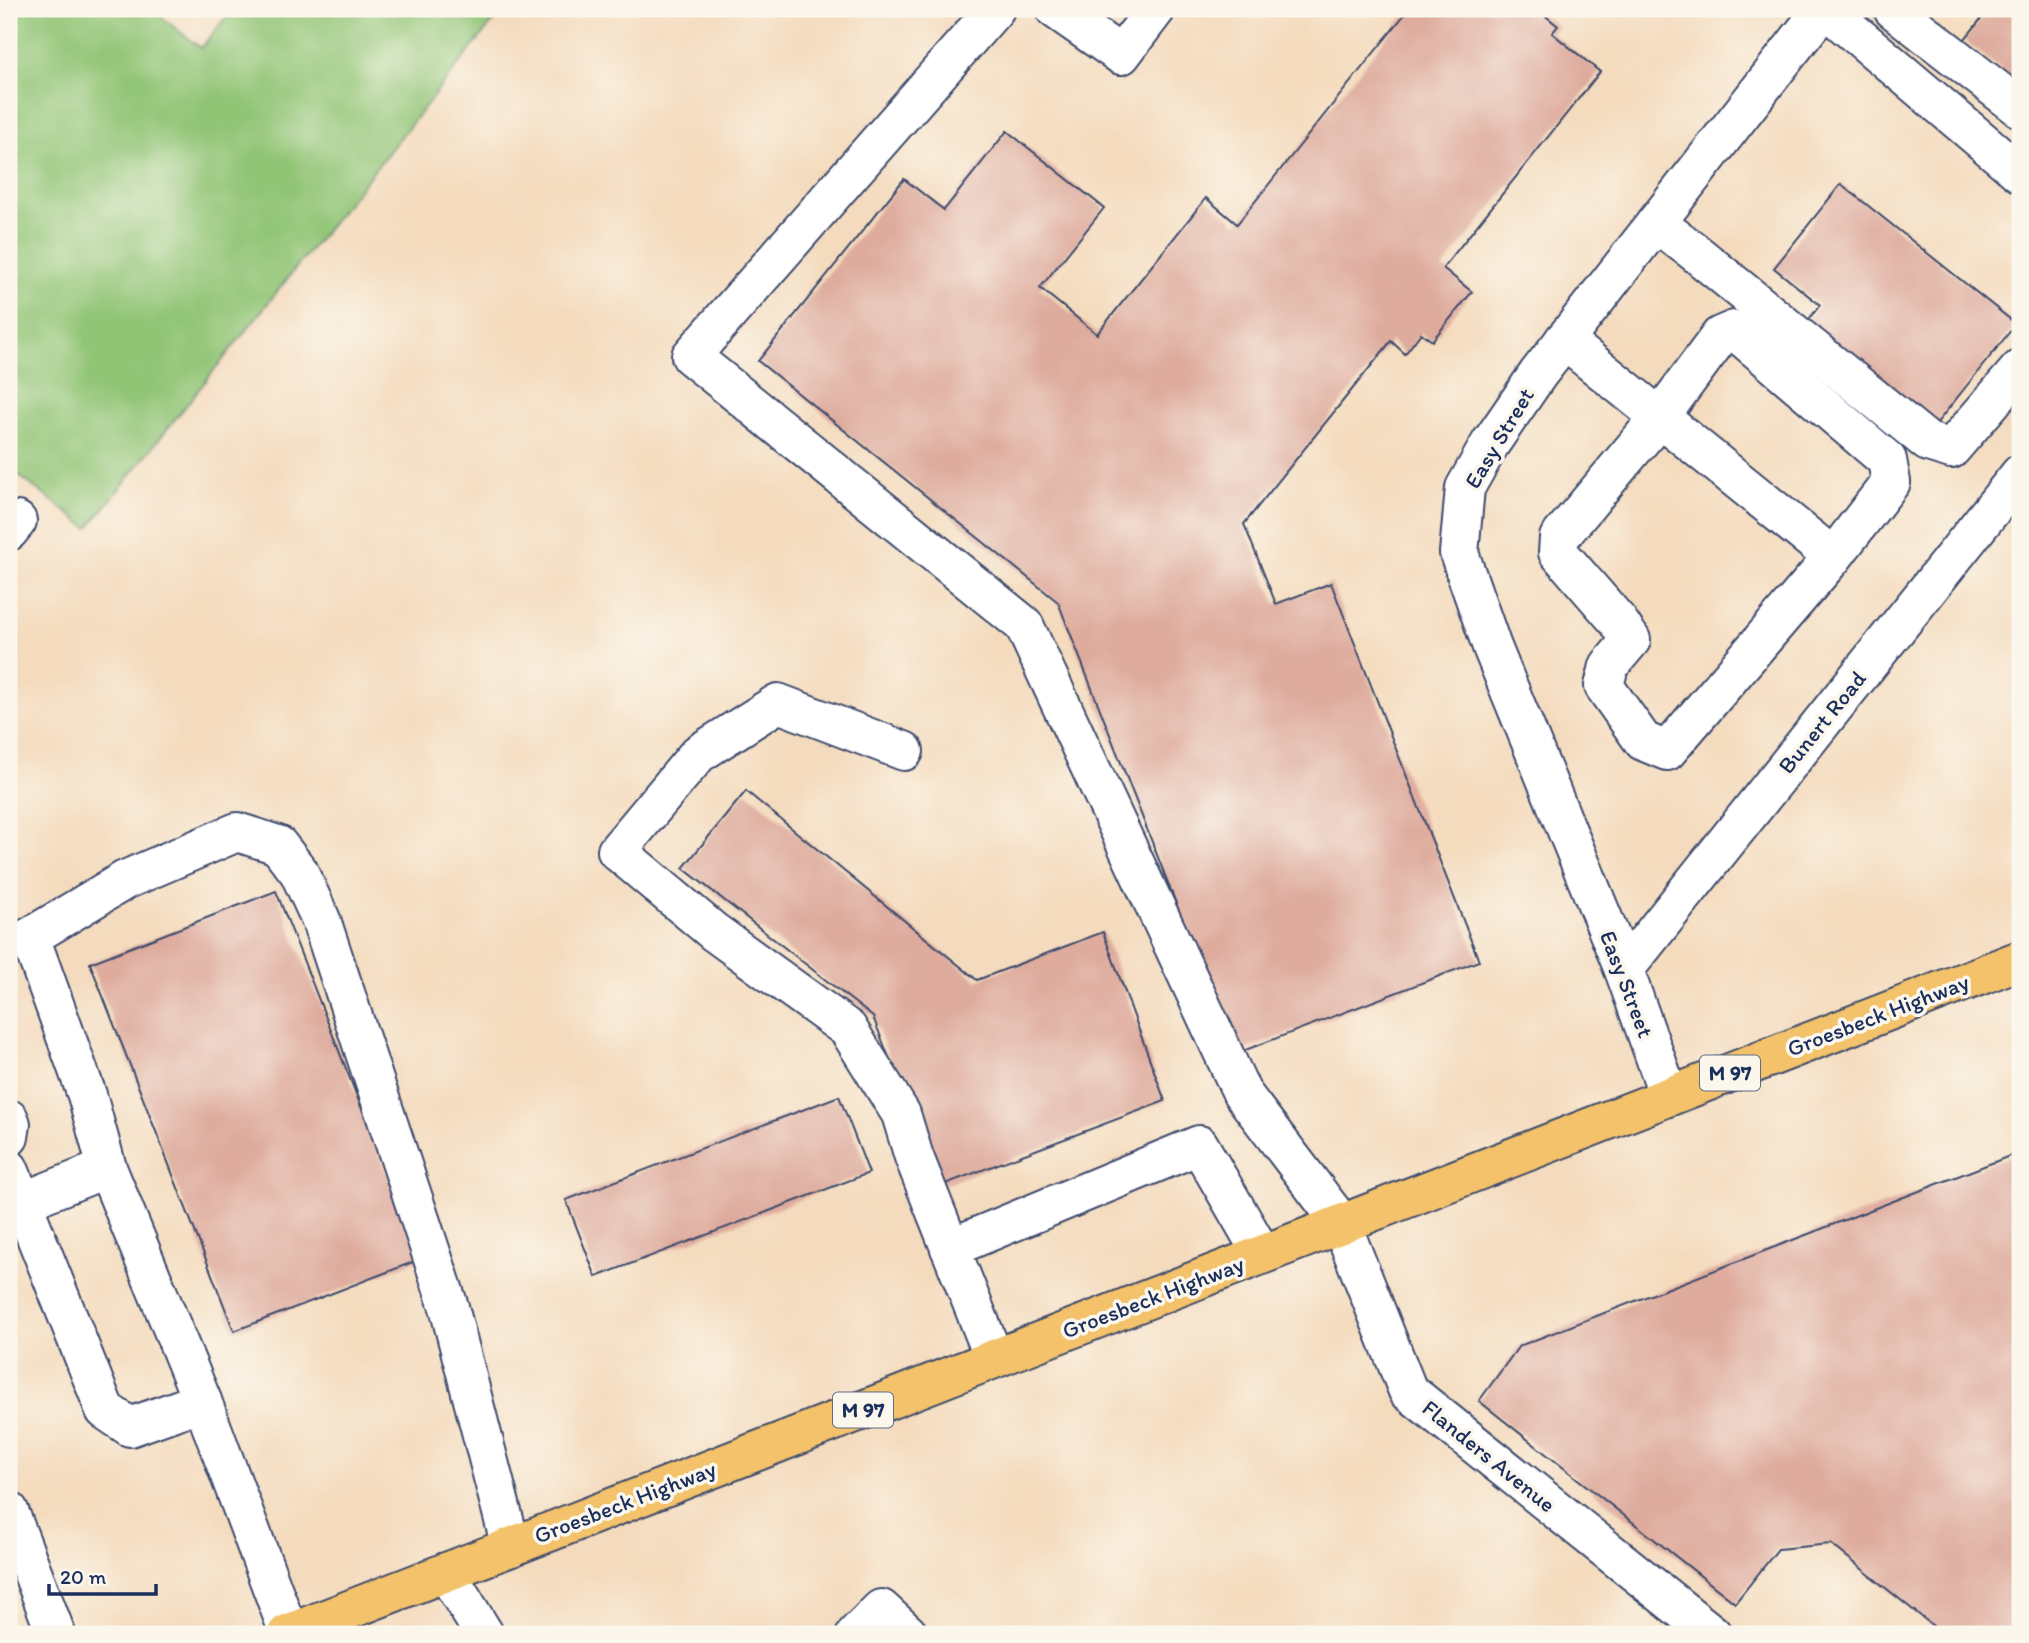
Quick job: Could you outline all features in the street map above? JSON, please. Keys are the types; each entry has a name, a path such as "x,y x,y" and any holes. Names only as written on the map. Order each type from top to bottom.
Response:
{"main road":[{"name":"Groesbeck Highway","path":"288,1634 2020,960"}],"street":[{"name":"Flanders Avenue","path":"995,9 691,356 1024,625 1242,1093 1341,1223 1408,1391 1712,1634"},
{"path":"1055,9 1121,55 1156,9"},
{"path":"1825,9 2020,173"},
{"name":"Easy Street","path":"1669,1096 1623,970 1492,647 1459,553 1465,488 1490,444 1564,340 1825,9"},
{"path":"1893,9 2020,108"},
{"path":"1656,223 1928,442 1951,449 2020,369"},
{"path":"1734,330 1887,460 1891,482 1833,557 1667,751 1643,741 1604,686 1609,666 1631,640 1618,621 1558,552 1559,538 1660,417 1720,336 1734,330"},
{"path":"1564,340 1833,557"},
{"name":"Bunert Road","path":"1623,970 2020,474"},
{"path":"904,751 778,703 698,754 617,851 714,932 848,1029 901,1114 914,1157 995,1359"},
{"path":"288,1634 202,1401 107,1168 87,1095 19,948 125,880 237,832 278,845 299,872 321,920 449,1307 511,1547"},
{"path":"950,1248 1199,1145 1262,1254"},
{"path":"107,1168 15,1186 105,1410 130,1427 202,1401"},
{"path":"9,1511 56,1634"},
{"path":"446,1572 484,1634"},
{"path":"856,1634 881,1609 908,1634"}],"green space":[{"path":"9,9 151,9 201,48 233,9 503,9 88,528 9,468"}],"building":[{"path":"1409,9 1537,9 1558,26 1552,33 1600,72 1443,268 1472,292 1432,341 1421,333 1405,354 1391,341 1244,524 1276,604 1331,583 1479,961 1235,1054 1058,602 758,361 904,179 944,210 1007,131 1104,208 1040,288 1097,334 1206,198 1237,224"},
{"path":"1989,9 2020,9 2020,85 1964,40"},
{"path":"1841,184 2016,324 1932,429 1803,327 1820,305 1774,268"},
{"path":"746,791 977,980 1103,932 1165,1101 940,1186 873,1017 683,868"},
{"path":"276,891 421,1259 234,1331 90,963"},
{"path":"839,1096 869,1173 596,1277 566,1200"},
{"path":"2020,1152 2020,1634 1965,1634 1964,1627 1938,1630 1831,1544 1778,1549 1735,1603 1479,1401 1519,1346"}]}
